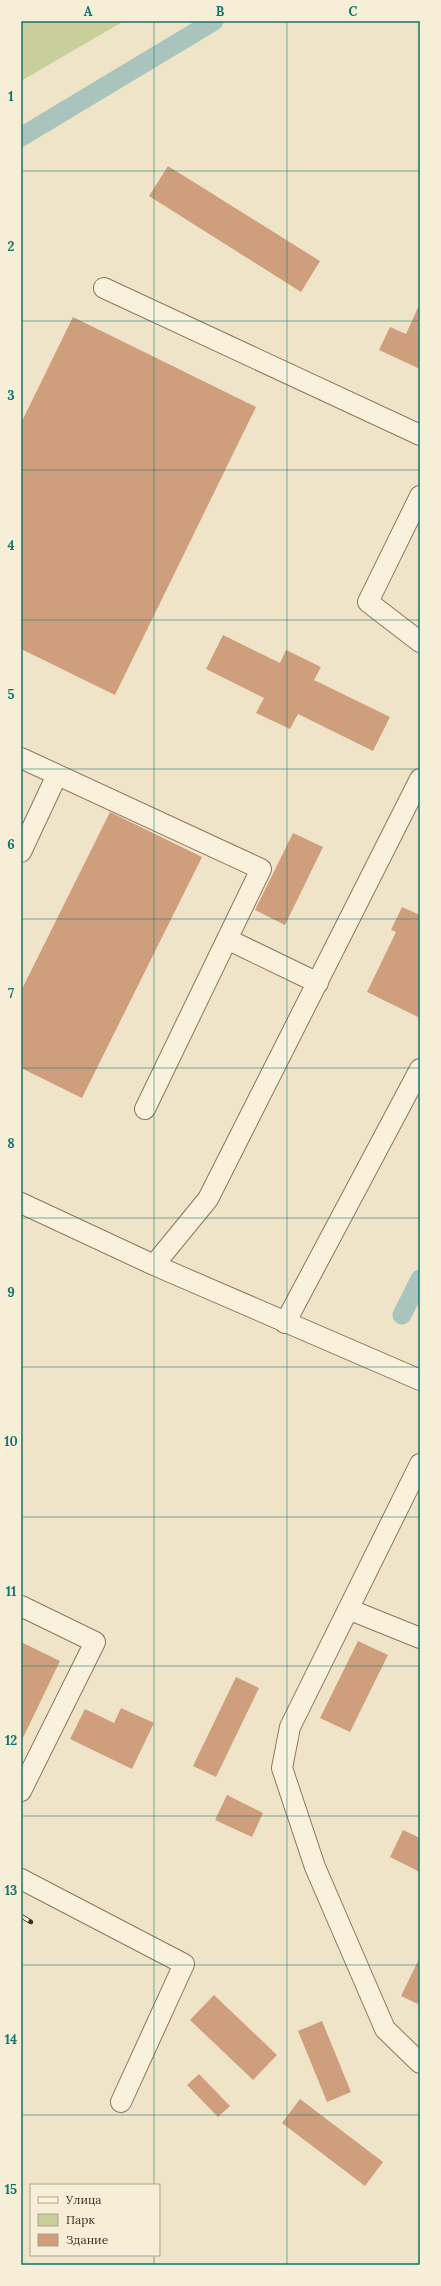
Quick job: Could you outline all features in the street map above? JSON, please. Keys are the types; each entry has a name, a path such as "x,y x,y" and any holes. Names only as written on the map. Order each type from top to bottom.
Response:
{"lane":[{"path":"104,288 420,435"},
{"path":"420,496 368,602 420,642"},
{"path":"21,758 261,869 145,1109"},
{"path":"21,852 57,774"},
{"path":"154,1265 208,1199 318,984 420,779"},
{"path":"227,939 318,984"},
{"path":"285,1323 420,1070"},
{"path":"21,1203 154,1265 285,1323 420,1380"},
{"path":"420,1464 290,1727 282,1768 315,1867 385,2029 420,2063"},
{"path":"21,1606 95,1642 21,1791"},
{"path":"348,1609 420,1638"},
{"path":"21,1879 184,1964 121,2102"}],"green space":[{"path":"21,21 124,21 21,81"}],"building":[{"path":"168,166 320,261 301,292 149,196"},
{"path":"420,303 420,369 379,350 390,327 406,334"},
{"path":"73,317 256,407 115,695 21,649 21,423"},
{"path":"223,635 280,663 286,650 321,667 314,680 390,717 373,751 298,714 290,729 256,713 264,698 206,669"},
{"path":"110,812 202,857 82,1098 21,1068 21,991"},
{"path":"293,833 323,847 285,925 255,910"},
{"path":"402,907 420,915 420,1018 367,992 396,932 391,930"},
{"path":"358,1641 388,1655 350,1732 320,1718"},
{"path":"21,1642 60,1661 21,1742"},
{"path":"236,1677 259,1688 216,1777 193,1766"},
{"path":"121,1708 154,1723 132,1769 70,1739 85,1709 114,1723"},
{"path":"227,1795 263,1813 252,1837 215,1820"},
{"path":"403,1830 420,1838 420,1872 390,1857"},
{"path":"420,1957 420,2005 401,1996"},
{"path":"214,1995 277,2055 253,2080 190,2020"},
{"path":"322,2021 351,2092 327,2102 298,2031"},
{"path":"199,2074 230,2106 218,2117 187,2085"},
{"path":"300,2099 383,2162 365,2186 282,2123"}],"waterway":[{"path":"21,137 214,21"},
{"path":"402,1315 420,1279"}],"railway":[{"path":"21,1916 31,1922"}]}
